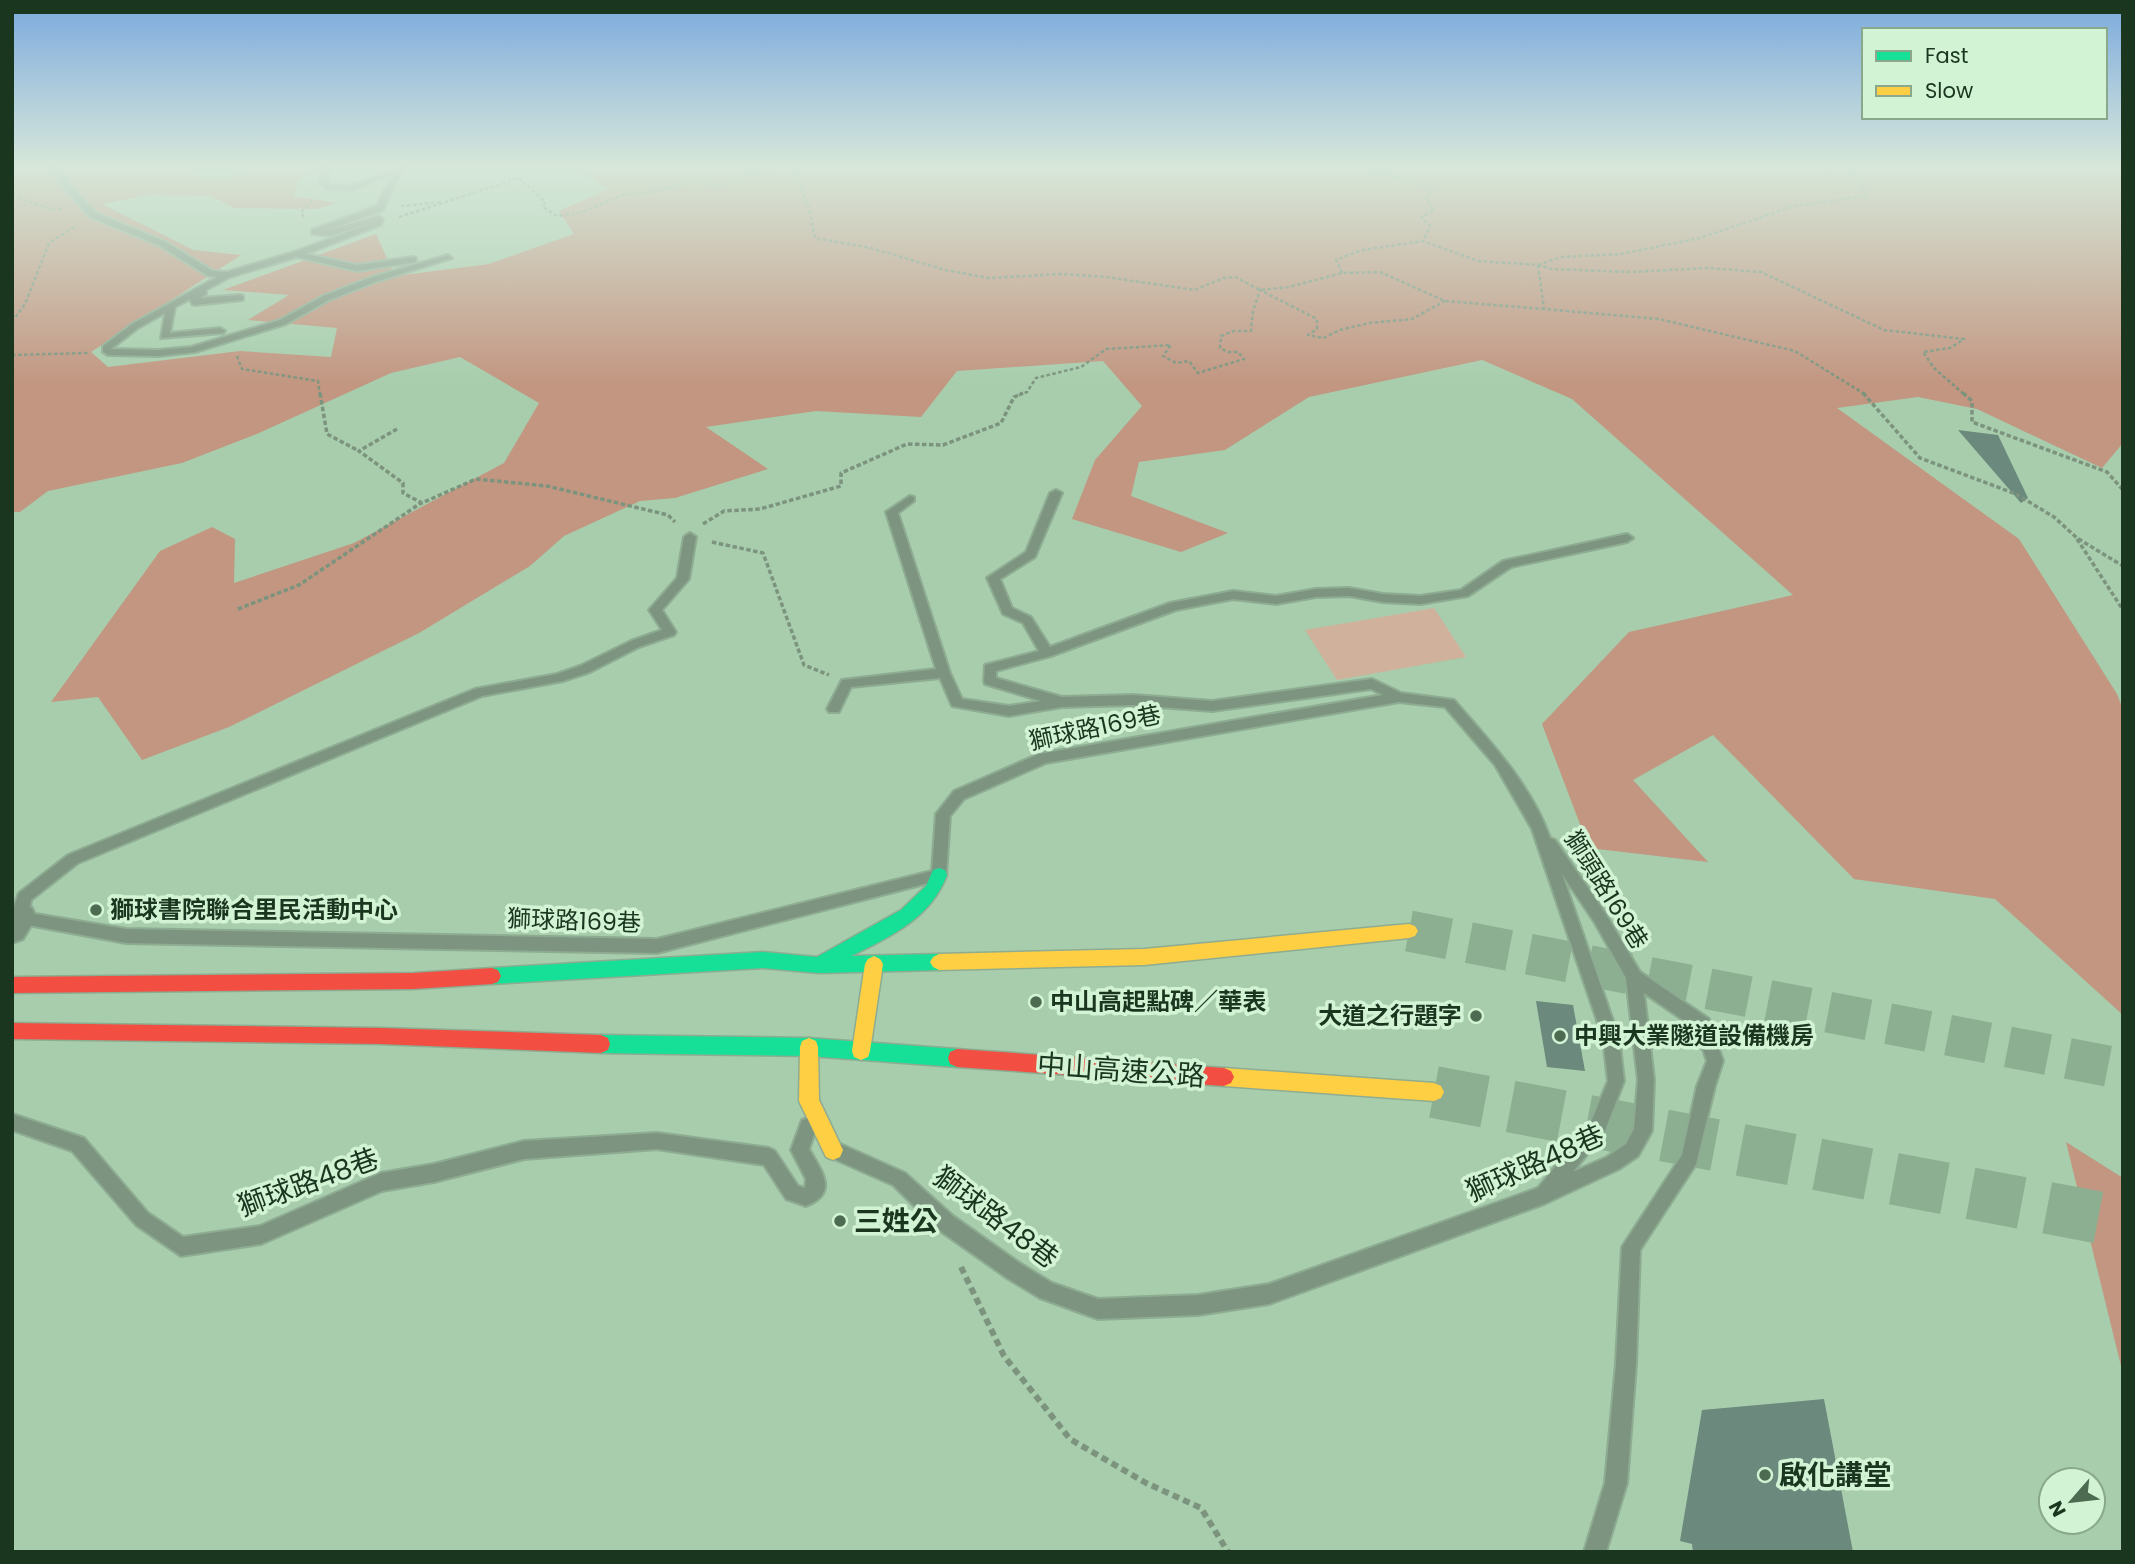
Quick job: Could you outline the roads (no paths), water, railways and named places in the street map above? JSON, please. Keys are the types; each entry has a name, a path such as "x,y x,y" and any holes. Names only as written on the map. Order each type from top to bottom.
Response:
{"highway":[{"path":"819,965 907,914 937,888 939,875"},
{"path":"12,985 413,981 763,960 819,965 1144,957 1409,931"},
{"path":"861,1051 874,964"},
{"name":"中山高速公路","path":"12,1031 380,1036 650,1046 809,1047 1434,1092"},
{"path":"809,1047 806,1090 812,1115 833,1150"}],"lane":[{"path":"151,239 211,274 227,275"},
{"path":"297,254 357,268 436,254 448,258 375,279 327,298 283,322 192,350 158,353 108,352 106,348 117,338 227,275 336,239"},
{"path":"227,275 195,297 195,302 240,298"},
{"path":"172,306 164,336 220,331"},
{"path":"1047,653 1027,620 1007,611 993,578 1031,554 1056,493"},
{"path":"910,499 892,512 944,673 957,703 1009,711 1062,702 1133,700 1212,706 1372,684 1399,697"},
{"name":"獅球路169巷","path":"690,537 683,579 655,610 670,632 635,644 584,669 558,678 480,692 73,859 24,897 15,921 126,936 657,946 939,875 943,814 959,795 1044,758 1399,697 1448,703 1500,761 1539,828 1611,1038 1616,1082 1598,1127 1544,1195"},
{"path":"1062,702 990,681 990,668 1047,653 1174,606 1233,595 1276,600 1316,593 1349,592 1383,598 1420,600 1464,593 1507,564 1627,538"},
{"path":"834,709 847,683 944,673"},
{"name":"獅頭路169巷","path":"1539,828 1600,918 1634,977"},
{"path":"1595,1552 1616,1483 1626,1364 1631,1247 1690,1158 1706,1086 1715,1061 1703,1024 1634,977"},
{"name":"獅球路48巷","path":"833,1150 900,1180 946,1223 1047,1291 1098,1309 1198,1306 1269,1294 1544,1195 1613,1163 1632,1150 1643,1131 1646,1080 1634,977"},
{"name":"獅球路48巷","path":"12,1122 78,1144 142,1219 181,1247 261,1235 381,1182 434,1173 524,1150 657,1141 769,1157 792,1193 806,1197 816,1191 815,1178 800,1150 812,1115"}],"tunnel":[{"path":"1409,931 2123,1069"},
{"path":"1434,1092 2123,1222"}],"place":[{"name":"獅球書院聯合里民活動中心","path":"96,910"},
{"name":"中山高起點碑／華表","path":"1036,1002"},
{"name":"大道之行題字","path":"1476,1016"},
{"name":"中興大業隧道設備機房","path":"1560,1036"},
{"name":"三姓公","path":"840,1221"},
{"name":"啟化講堂","path":"1765,1475"}]}
